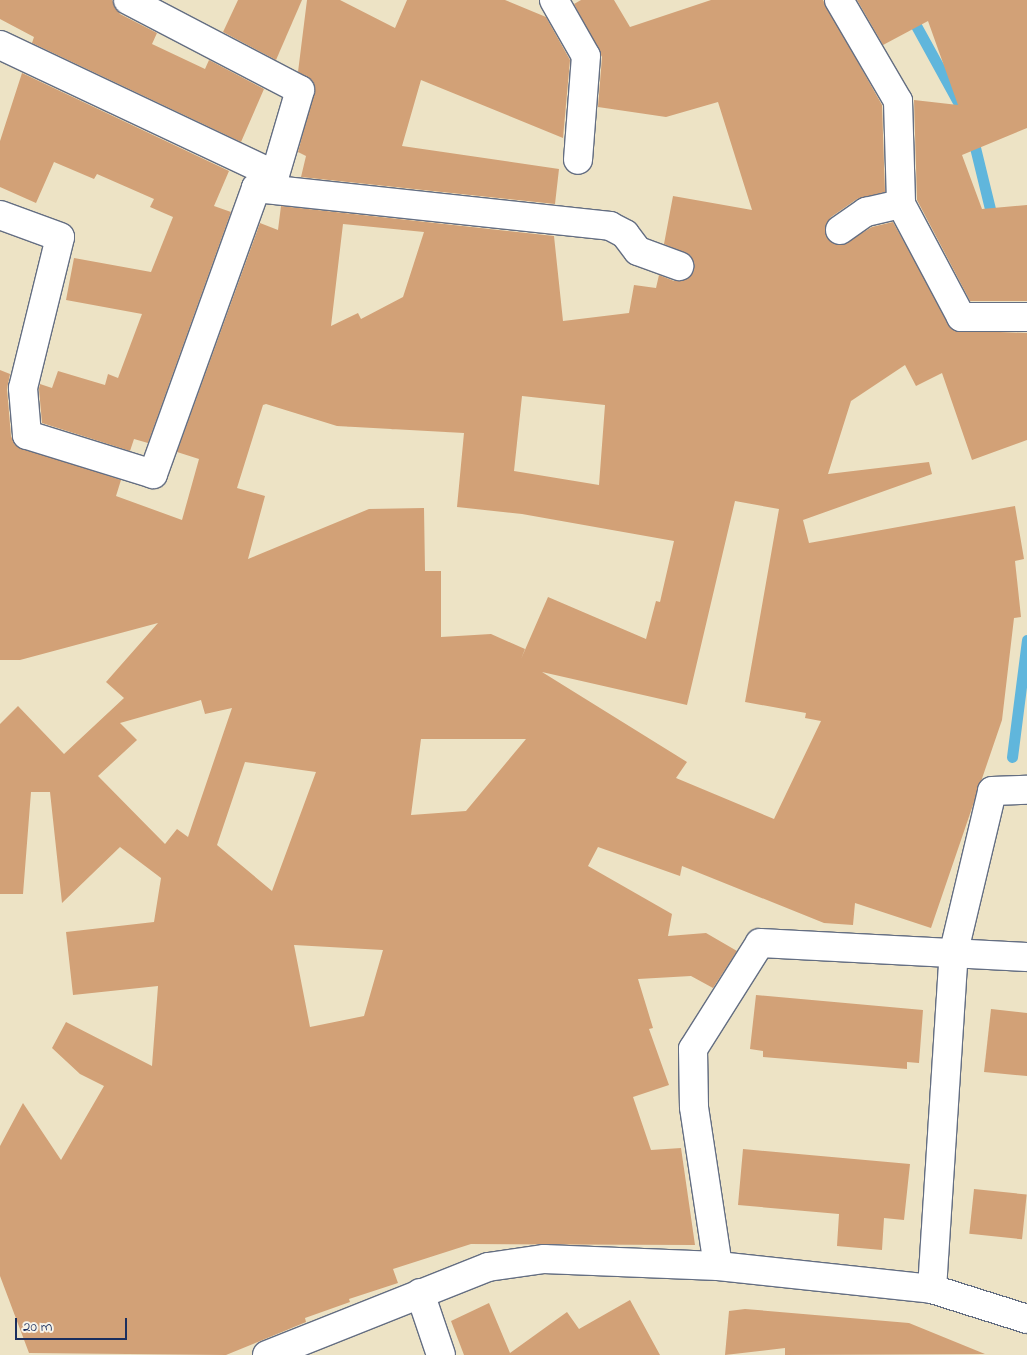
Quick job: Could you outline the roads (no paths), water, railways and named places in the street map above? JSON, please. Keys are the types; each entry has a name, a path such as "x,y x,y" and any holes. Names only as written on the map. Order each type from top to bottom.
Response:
{"street":[{"path":"0,215 60,237 23,388 28,435 153,474 300,90 128,0"},
{"path":"554,0 586,56 578,160"},
{"path":"840,0 898,101 901,204 960,317 1027,317"},
{"path":"2,53 266,182 610,226 625,234 638,251 679,266"},
{"path":"840,230 866,212 901,204"},
{"path":"932,1288 954,951 992,791 1027,790"},
{"path":"718,1266 694,1107 693,1049 760,943 954,951 1027,957"},
{"path":"267,1355 488,1267 544,1259 718,1266 932,1288 1027,1318"},
{"path":"420,1293 441,1355"}],"waterway":[{"path":"902,0 963,111"},
{"path":"972,135 993,221"},
{"path":"1012,757 1027,640"}]}
